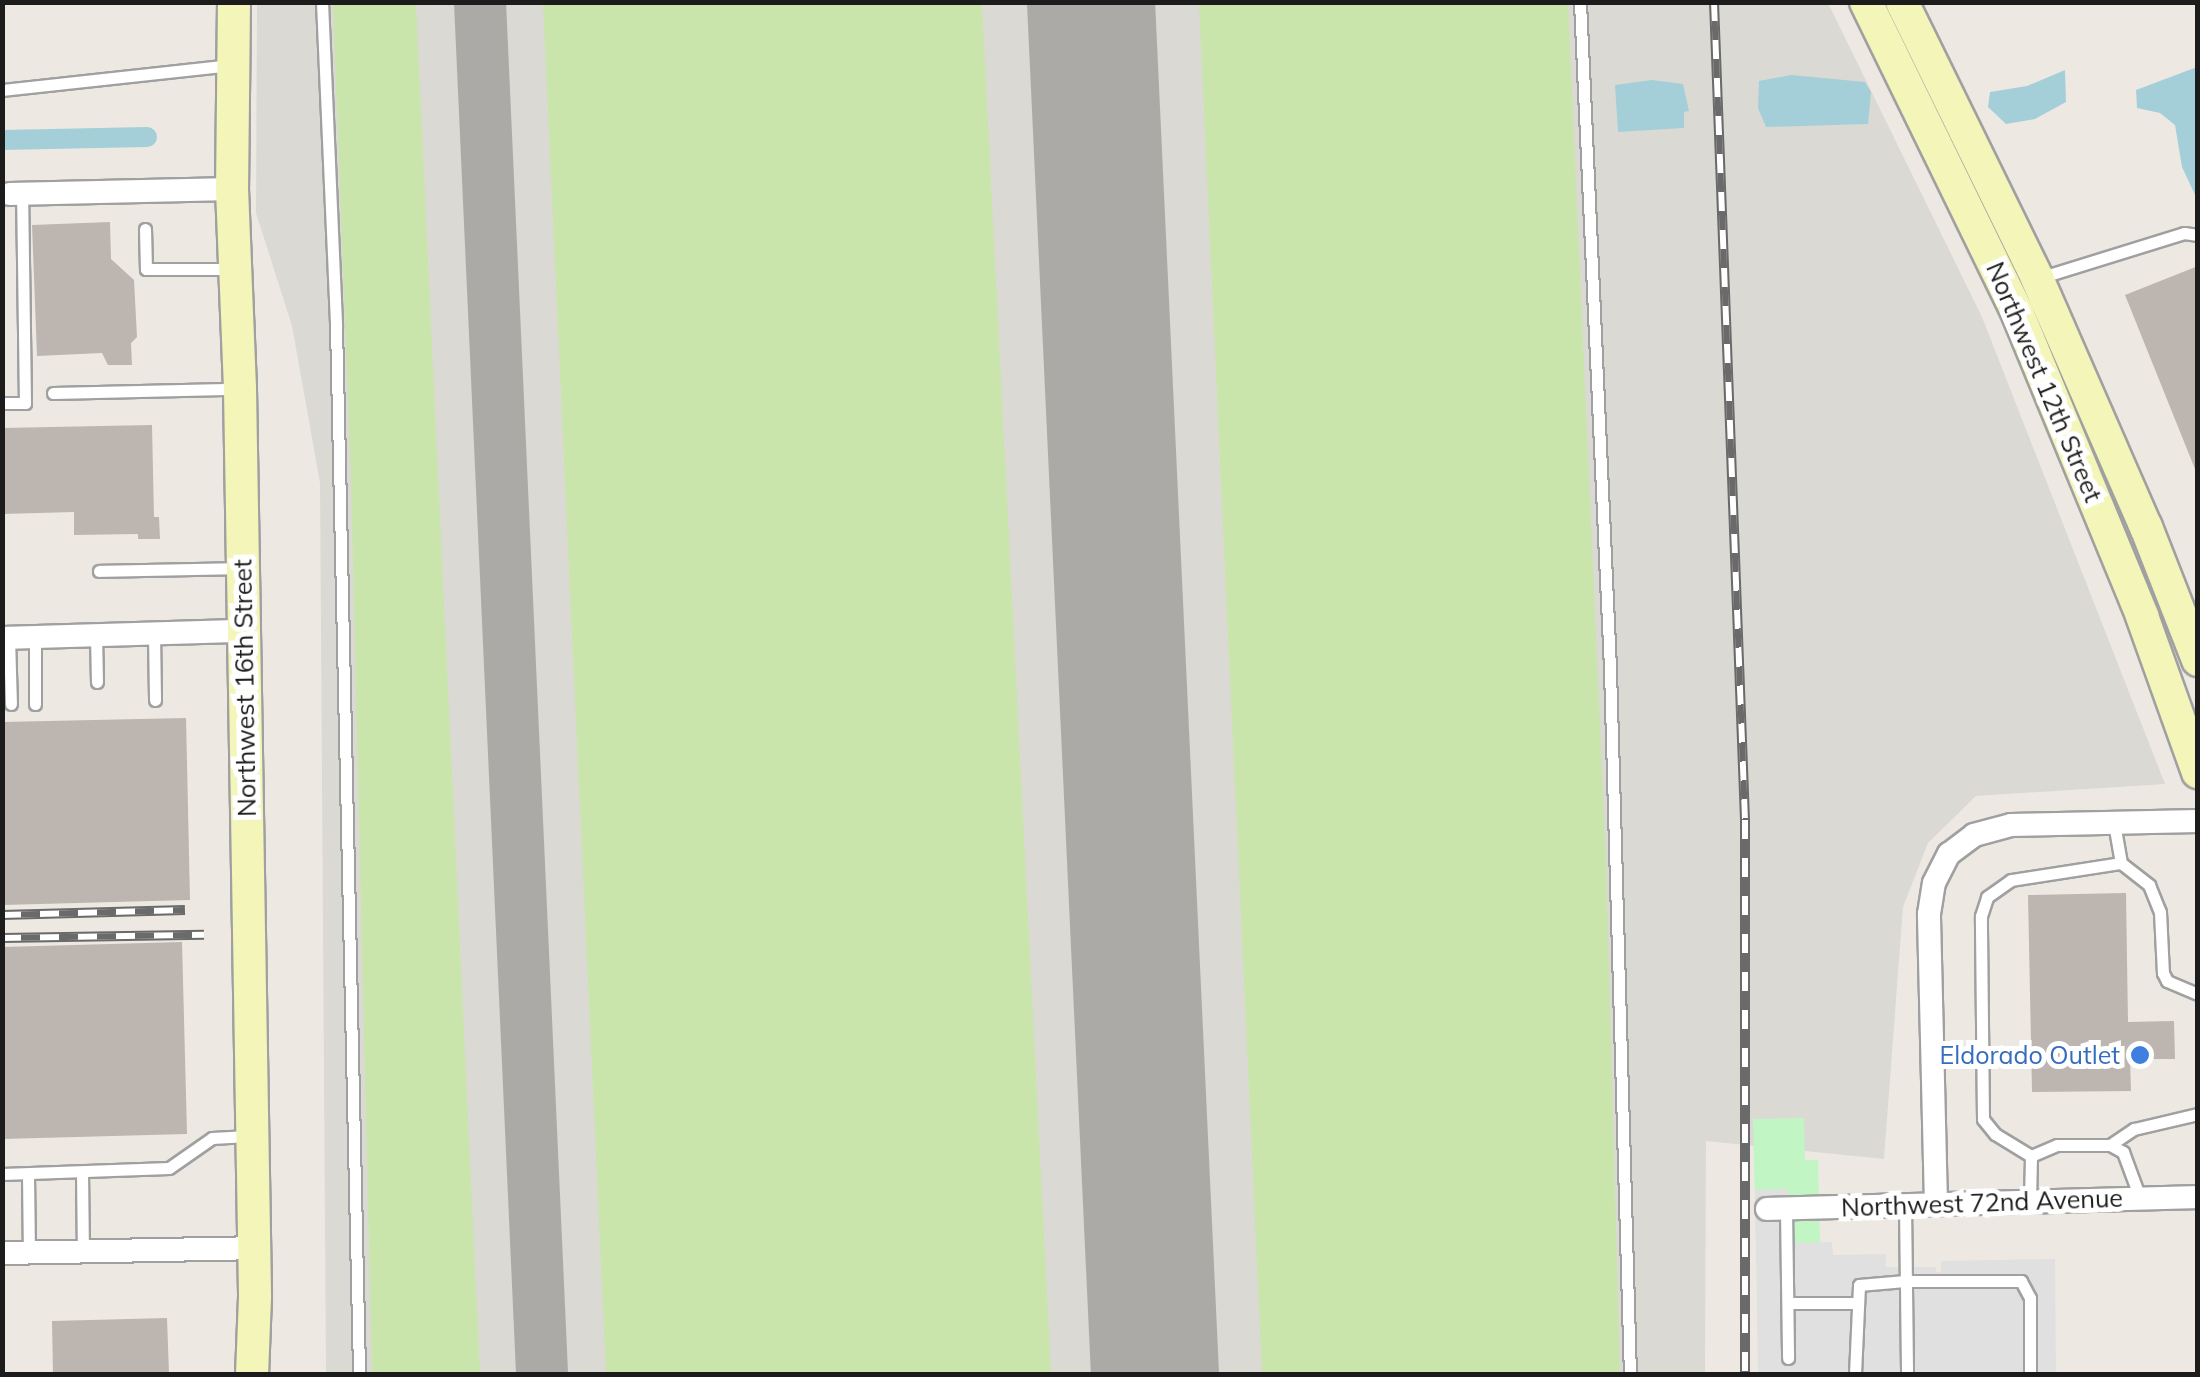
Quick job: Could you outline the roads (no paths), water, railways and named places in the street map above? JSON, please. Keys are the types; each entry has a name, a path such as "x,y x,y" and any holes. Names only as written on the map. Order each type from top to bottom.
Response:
{"main road":[{"name":"Northwest 16th Street","path":"234,2 232,189 240,389 254,1248 252,1374"},
{"name":"Northwest 12th Street","path":"1866,2 2021,282 2146,527 2198,660"},
{"name":"Northwest 12th Street","path":"1902,2 2021,282 2198,772"}],"street":[{"path":"12,194 232,189"},
{"path":"6,638 244,631"},
{"path":"1936,1204 1929,914 1934,883 1959,844 1992,828 2198,821"},
{"name":"Northwest 72nd Avenue","path":"1776,1209 2198,1197"},
{"path":"2,1253 254,1248"}],"lane":[{"path":"322,2 336,325 359,1374"},
{"path":"1580,2 1611,687 1630,1374"},
{"path":"2,90 235,64"},
{"path":"2,403 25,403 12,194"},
{"path":"145,229 146,269 234,269"},
{"path":"2021,282 2184,234 2198,235"},
{"path":"53,393 240,389"},
{"path":"99,572 243,568"},
{"path":"154,634 155,700"},
{"path":"96,635 98,682"},
{"path":"36,637 36,704"},
{"path":"6,638 11,704"},
{"path":"2114,822 2121,864 2149,885 2155,897 2167,981 2198,994"},
{"path":"2031,1156 1995,1134 1983,1119 1981,916 1988,897 2011,880 2121,864"},
{"path":"2110,1145 2134,1129 2198,1114"},
{"path":"2,1174 168,1168 212,1138 252,1136"},
{"path":"2031,1156 2057,1145 2110,1145 2123,1152 2140,1199"},
{"path":"2030,1202 2031,1156"},
{"path":"82,1172 82,1250"},
{"path":"28,1174 29,1252"},
{"path":"1905,1205 1907,1374"},
{"path":"1776,1209 1788,1303 1788,1358"},
{"path":"1855,1374 1855,1303 1859,1285 2021,1281 2030,1298 2030,1374"},
{"path":"1788,1303 1855,1303"}],"water":[{"path":"2197,67 2197,199 2182,167 2175,125 2160,113 2137,108 2136,90"},
{"path":"2065,70 2066,102 2035,119 2006,124 1988,107 1990,92 2027,86"},
{"path":"1791,75 1865,82 1871,92 1868,124 1766,127 1758,108 1759,81"},
{"path":"1652,80 1683,84 1689,111 1684,112 1684,128 1618,132 1615,85"}],"waterway":[{"path":"2,140 147,137"}],"railway":[{"path":"1714,2 1745,820 1745,1374"},
{"path":"2,915 185,910"},
{"path":"2,938 204,935"}],"place":[{"name":"Eldorado Outlet","path":"2140,1055"}]}
